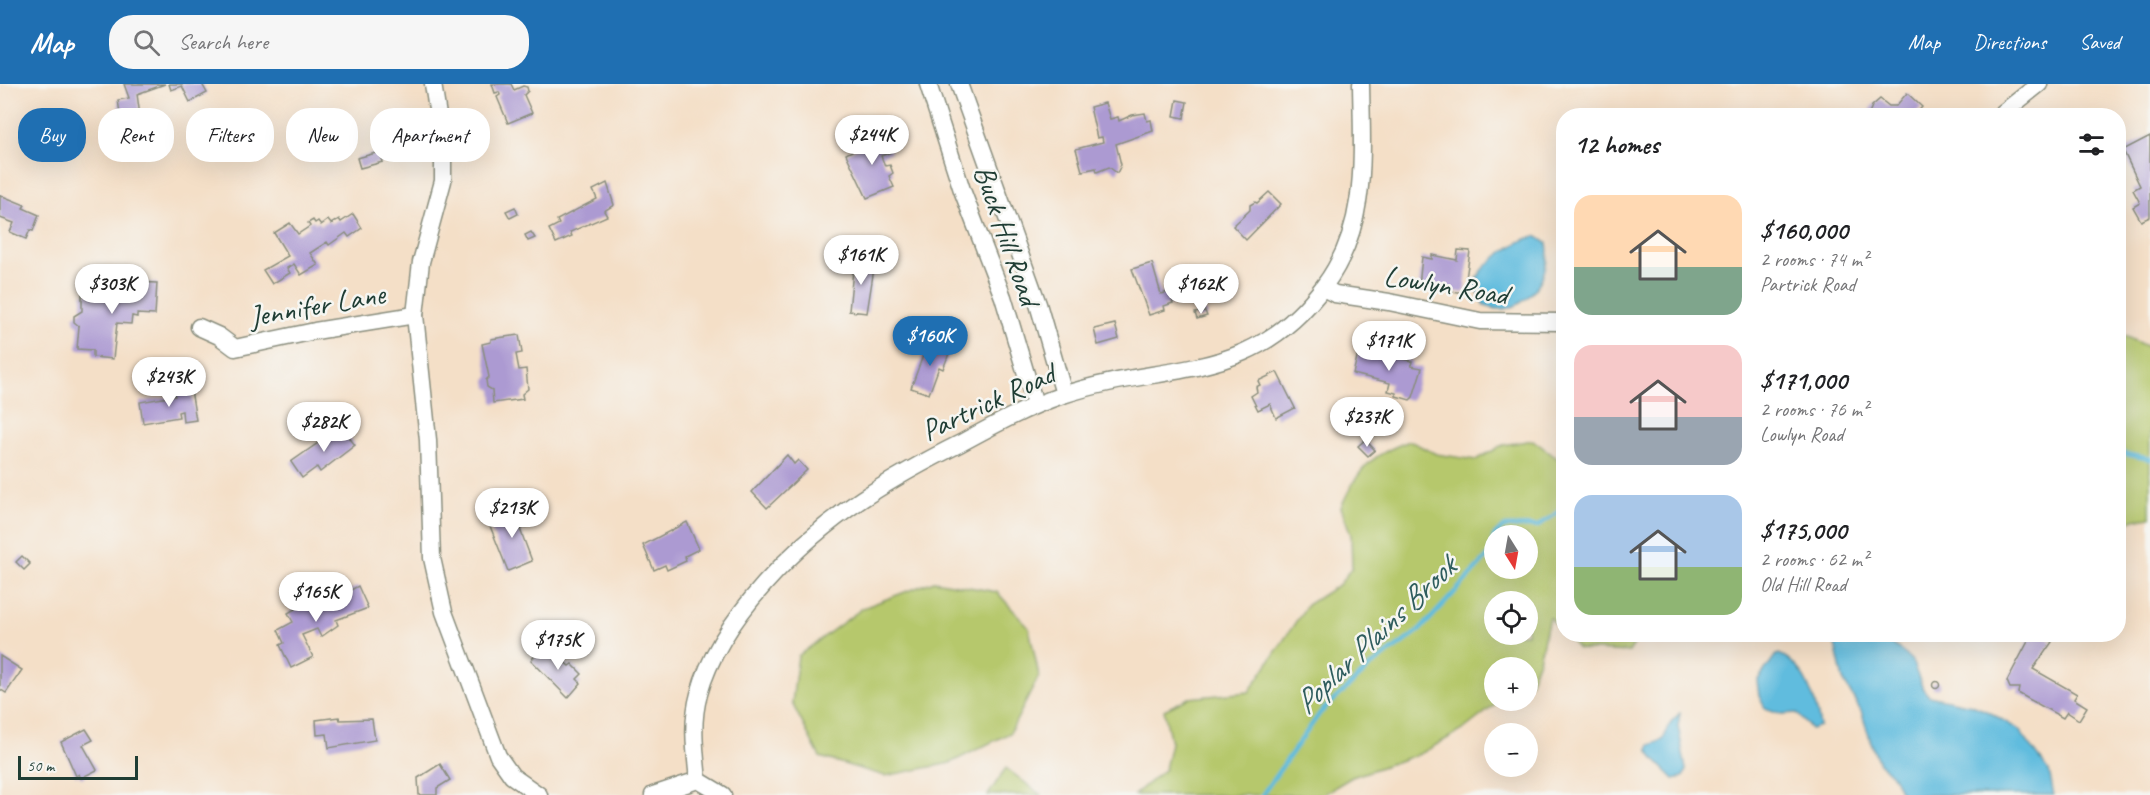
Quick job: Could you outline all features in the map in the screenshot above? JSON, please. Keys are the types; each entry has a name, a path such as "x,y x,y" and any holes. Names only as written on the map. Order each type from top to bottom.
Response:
{"street":[{"path":"432,84 443,147 443,181 421,262 415,315 428,440 432,558 439,595 498,756 512,776 539,795"},
{"name":"Buck Hill Road","path":"928,84 962,190 1003,297 1035,404"},
{"path":"959,84 1038,304 1064,394"},
{"name":"Partrick Road","path":"698,780 694,724 696,704 705,675 721,642 767,584 817,534 861,500 906,472 1035,404 1106,384 1189,370 1234,357 1280,330 1323,288 1348,242 1359,202 1363,156 1361,84"},
{"path":"2009,108 2039,84"},
{"name":"Lowlyn Road","path":"1323,288 1335,294 1389,302 1480,321 1508,324 1556,322"},
{"name":"Jennifer Lane","path":"199,327 219,336 235,348 415,315"},
{"path":"653,795 698,780 723,795"}],"green space":[{"path":"2126,337 2150,348 2150,517 2126,522"},
{"path":"1533,440 1556,457 1556,624 1549,617 1538,663 1538,657 1484,657 1484,711 1487,711 1464,729 1422,753 1352,777 1322,795 1134,795 1165,769 1171,743 1164,710 1189,698 1249,692 1307,605 1340,584 1352,567 1351,535 1341,507 1353,483 1367,465 1385,452 1410,441 1436,454 1476,460 1503,445"},
{"path":"934,581 997,592 1029,628 1039,676 1010,733 950,763 885,776 820,757 792,703 798,656 863,608"},
{"path":"1572,642 1635,642 1629,652 1578,649"},
{"path":"1006,768 1041,795 988,795"}],"water":[{"path":"1536,236 1547,243 1548,256 1545,269 1531,294 1521,303 1509,308 1496,309 1483,304 1475,284 1478,276 1500,254 1519,242"},
{"path":"1835,642 1888,642 1901,650 1912,661 1923,689 1929,696 1972,705 1991,713 2019,730 2049,771 2054,795 1902,795 1894,777 1879,763 1861,711 1843,680"},
{"path":"1779,654 1788,659 1802,674 1812,694 1820,726 1811,729 1797,713 1782,714 1765,708 1759,696 1757,681 1775,656"},
{"path":"1680,713 1678,726 1686,770 1683,777 1674,779 1654,759 1648,749 1650,745 1663,740 1671,722"}],"building":[{"path":"124,84 165,84 137,94 139,108 119,108 118,100 129,98"},
{"path":"169,84 202,84 207,93 190,102 182,86 171,90"},
{"path":"492,84 511,84 514,90 523,86 527,87 528,91 524,95 532,113 508,123 497,97 500,95 499,92 495,93"},
{"path":"1907,93 1922,107 1871,108 1880,99 1889,106 1896,106"},
{"path":"1177,100 1187,102 1184,118 1174,116"},
{"path":"1105,103 1110,119 1118,117 1119,121 1132,115 1145,113 1147,121 1151,120 1153,131 1116,144 1121,165 1117,173 1109,167 1097,172 1096,168 1082,171 1076,149 1103,142 1102,137 1097,138 1090,107"},
{"path":"884,134 891,152 881,156 885,166 890,165 893,173 889,176 894,187 867,198 846,154"},
{"path":"2150,136 2150,217 2141,221 2133,207 2140,203 2133,190 2140,186 2126,156 2126,148"},
{"path":"370,155 370,162 383,162 360,168 358,158"},
{"path":"607,183 614,205 604,211 607,216 570,232 572,236 556,243 549,229 559,224 557,220 597,199 593,190"},
{"path":"1269,192 1281,204 1246,240 1233,226 1250,210 1250,205 1257,203"},
{"path":"0,195 25,205 23,208 39,215 33,231 30,230 26,239 10,232 14,223 0,218"},
{"path":"515,207 518,214 510,218 506,211"},
{"path":"353,214 362,228 349,237 346,233 329,245 327,242 310,253 318,265 301,275 294,264 287,268 290,273 272,284 263,270 288,256 274,233 290,223 298,234 310,226 308,223 313,220 315,223 318,221 321,225 328,220 331,224 339,219 341,222"},
{"path":"531,232 535,238 528,241 525,235"},
{"path":"1458,250 1470,251 1464,293 1419,286 1422,257 1432,259 1432,255 1457,260"},
{"path":"854,260 875,262 867,313 849,311"},
{"path":"1152,263 1161,294 1170,292 1173,303 1164,306 1165,310 1149,315 1132,269"},
{"path":"106,282 137,285 137,282 157,283 155,315 137,314 137,317 132,316 131,324 117,323 113,359 93,357 93,350 77,349 79,326 74,322 74,316 82,311 82,294 105,293"},
{"path":"1205,311 1207,316 1197,319 1195,313"},
{"path":"1115,324 1119,339 1098,345 1094,329"},
{"path":"519,335 522,353 516,354 519,370 526,369 528,389 522,394 523,399 493,403 492,390 487,387 486,380 489,377 482,344 491,342 491,339"},
{"path":"928,342 950,351 943,369 939,367 929,394 911,388"},
{"path":"1359,349 1387,353 1387,356 1412,361 1411,366 1422,368 1413,397 1410,400 1396,396 1396,393 1388,391 1390,383 1353,374"},
{"path":"1277,372 1295,408 1276,418 1270,404 1258,410 1251,396 1257,392 1256,387 1260,385 1258,381"},
{"path":"191,390 196,420 183,422 182,411 178,412 179,417 143,423 140,402 175,396 174,393"},
{"path":"341,427 355,445 320,472 317,467 302,478 291,462"},
{"path":"1365,440 1375,450 1368,456 1358,446"},
{"path":"787,455 794,464 798,460 807,470 767,508 752,492"},
{"path":"524,509 530,525 520,529 532,561 508,571 488,521"},
{"path":"687,522 699,549 685,556 686,561 667,570 665,565 654,570 643,545"},
{"path":"22,556 30,564 24,570 16,562"},
{"path":"358,586 368,608 336,620 338,625 321,637 317,629 302,635 313,657 291,668 280,645 284,643 278,630 293,622 288,613 321,594 326,605 334,603 351,595 349,591"},
{"path":"2028,642 2052,642 2033,669 2077,694 2074,699 2087,707 2079,720 2067,712 2063,718 2018,693 2019,688 2010,688 2007,681"},
{"path":"545,645 582,674 577,679 581,683 568,698 531,660"},
{"path":"0,656 22,670 6,693 0,689"},
{"path":"1936,681 1940,685 1936,689 1932,685"},
{"path":"339,717 340,720 372,719 375,740 329,748 327,734 317,735 316,720"},
{"path":"86,729 93,740 83,745 97,770 81,778 79,774 76,776 61,742"},
{"path":"440,764 450,780 437,788 437,795 419,795 418,778"}],"waterway":[{"name":"Poplar Plains Brook","path":"2126,454 2150,459"},
{"name":"Poplar Plains Brook","path":"1538,526 1556,514"},
{"name":"Poplar Plains Brook","path":"1262,795 1320,713 1371,666 1420,630 1484,560"}]}
